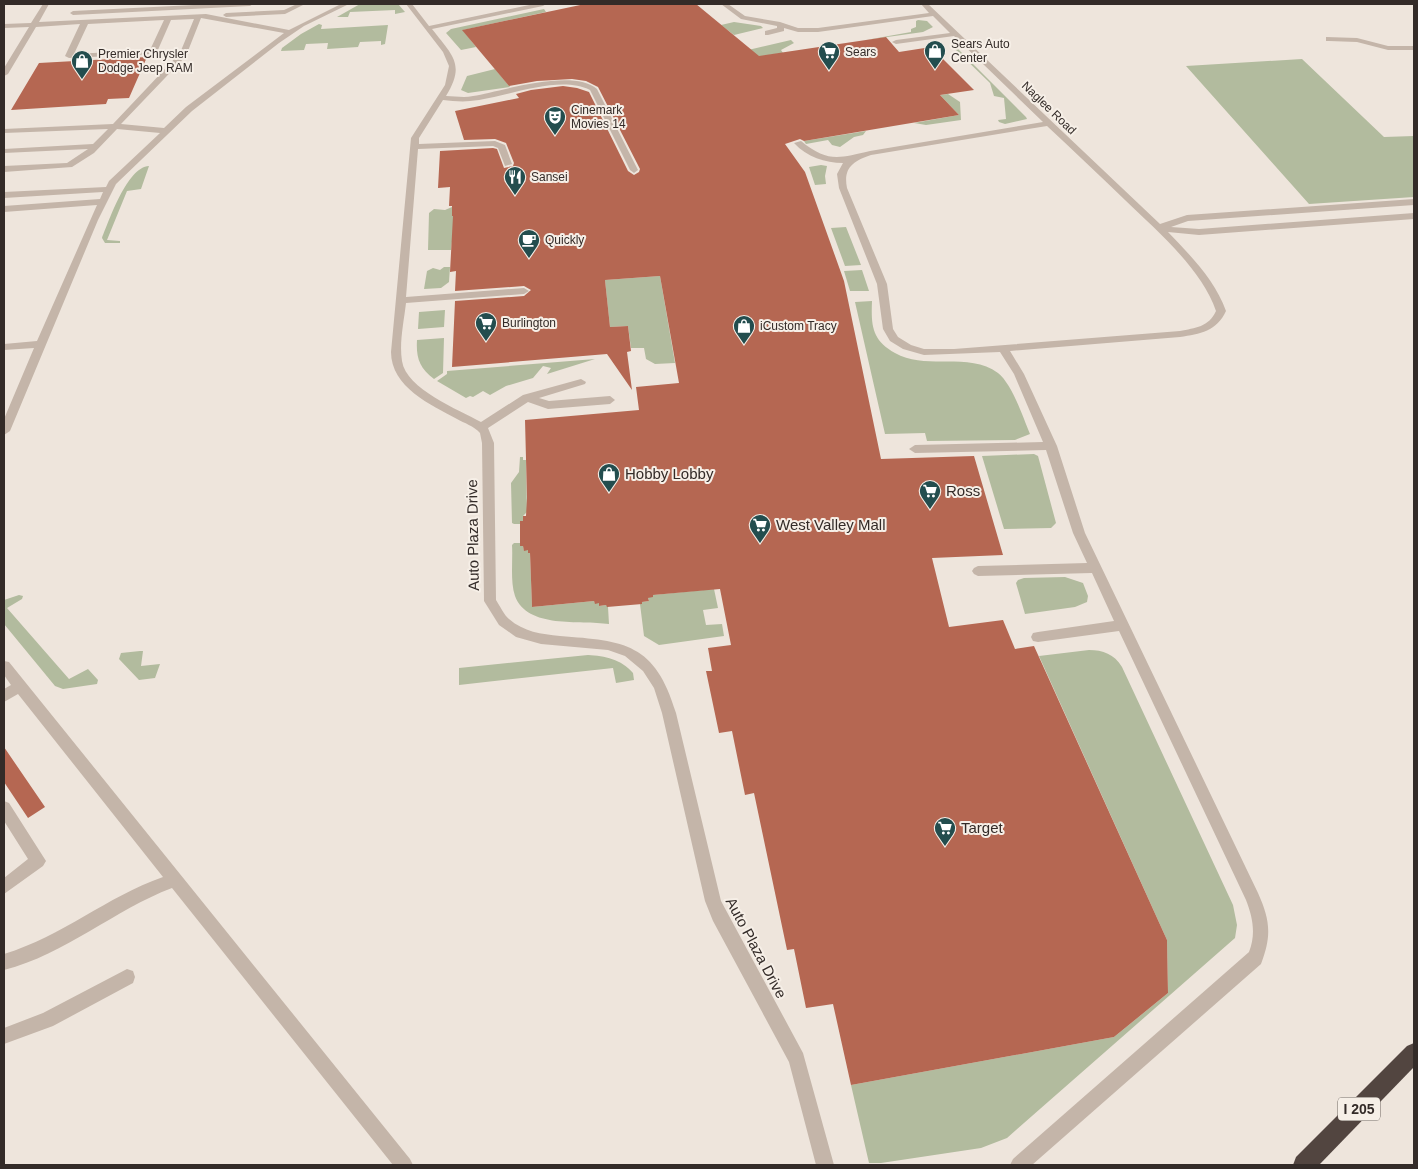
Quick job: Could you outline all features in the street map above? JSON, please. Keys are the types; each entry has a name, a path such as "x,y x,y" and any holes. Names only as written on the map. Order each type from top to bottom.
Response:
{"highway":[{"name":"I 205","path":"1304,1165 1414,1053"}],"lane":[{"path":"4,74 46,4"},
{"path":"66,23 78,4"},
{"path":"73,12 250,4"},
{"path":"4,26 284,12 302,4"},
{"path":"4,431 108,188 197,103 289,32 346,4"},
{"path":"409,4 446,52 453,66 449,85 417,134 414,147 396,352 400,370 414,387 481,426 527,398 581,382"},
{"path":"428,28 543,4"},
{"path":"724,4 743,18 780,24 798,30 818,30 935,14"},
{"name":"Naglee Road","path":"852,160 842,170 841,180 882,284 888,329 894,339 907,347 924,352 1004,349 1187,333 1214,325 1221,311 1217,297 1159,228 924,4"},
{"path":"199,16 289,32"},
{"path":"4,169 69,165 96,146 183,54 199,16"},
{"path":"85,22 69,56 153,52 168,18"},
{"path":"768,33 781,29 780,24"},
{"path":"896,42 956,34"},
{"path":"1329,39 1357,40 1388,48 1414,48"},
{"path":"440,98 470,98 556,83 584,84 592,89 634,170"},
{"path":"798,142 808,152 818,157 836,161 852,160 870,153 1049,122"},
{"path":"4,131 113,126 167,130"},
{"path":"414,147 495,143 502,148 508,164"},
{"path":"4,151 96,146"},
{"path":"4,195 108,188"},
{"path":"4,209 102,202"},
{"path":"1159,228 1186,218 1414,202"},
{"path":"1159,228 1199,232 1414,216"},
{"path":"401,300 524,291"},
{"path":"4,347 41,344"},
{"path":"1004,349 1019,374 1051,446 1072,517 1253,898 1263,931 1261,946 1255,958 1019,1165"},
{"path":"527,398 548,405 610,400"},
{"name":"Auto Plaza Drive","path":"481,426 488,443 488,578 490,601 495,613 505,626 534,639 588,641 626,651 641,660 657,678 675,740 713,901 719,916 797,1059 825,1165"},
{"path":"915,449 1051,446"},
{"path":"978,571 1095,568"},
{"path":"1038,637 1123,625"},
{"path":"4,666 404,1165"},
{"path":"4,696 20,686"},
{"path":"4,808 38,861 4,887"},
{"path":"4,962 48,947 136,896 174,880"},
{"path":"4,1036 47,1020 127,977"}],"green space":[{"path":"360,4 398,4 405,12 395,14 395,10 350,12 348,17 337,17"},
{"path":"544,9 546,12 463,30 476,47 461,50 446,33 451,29"},
{"path":"916,21 927,21 933,27 923,32 866,40 911,32 911,29 916,27"},
{"path":"734,22 761,26 763,28 734,35 721,25"},
{"path":"319,24 322,25 321,29 388,25 385,44 381,45 381,41 360,42 358,47 327,49 328,43 306,44 304,50 281,51 282,48 301,34"},
{"path":"791,40 794,43 781,50 783,53 735,60 731,54"},
{"path":"955,49 958,49 1027,119 1005,124 999,122 998,120 1006,119 1004,98 994,96 990,83"},
{"path":"1302,59 1384,137 1414,136 1414,197 1309,204 1186,66"},
{"path":"495,69 510,87 468,93 461,90 467,76"},
{"path":"948,94 960,102 961,120 926,125 914,123 959,115 940,95"},
{"path":"866,131 863,135 854,137 840,147 832,145 828,140 806,144 804,141"},
{"path":"149,166 141,189 127,191 107,240 120,241 120,243 105,243 102,238 126,185 133,175"},
{"path":"827,166 826,184 815,185 809,167"},
{"path":"452,207 452,216 455,216 451,250 428,250 429,213 434,209 445,210"},
{"path":"846,227 861,265 845,266 831,228"},
{"path":"444,267 450,267 449,282 441,288 424,289 427,271 433,268 440,270"},
{"path":"862,270 869,291 850,291 844,271"},
{"path":"660,276 675,363 655,364 646,359 644,348 631,348 628,326 610,327 605,280"},
{"path":"872,301 874,332 887,348 907,358 920,361 974,363 998,373 1008,385 1030,434 1015,440 927,441 925,433 885,434 855,302"},
{"path":"445,310 444,327 418,329 419,312"},
{"path":"444,338 443,373 434,379 419,362 417,340"},
{"path":"595,359 547,374 551,368 543,366 533,378 506,386 490,395 483,391 473,397 466,398 437,381 447,374 447,371"},
{"path":"1034,454 1038,456 1056,523 1051,528 1004,529 982,456"},
{"path":"520,457 526,460 527,512 523,516 523,521 520,521 520,524 514,524 512,523 511,483 519,472"},
{"path":"520,543 524,550 528,550 528,553 530,553 532,607 594,601 599,603 599,606 606,605 608,607 609,624 556,621 531,614 521,607 515,596 513,584 512,545"},
{"path":"1065,577 1083,583 1088,596 1087,602 1075,607 1025,614 1016,583 1018,580 1024,578"},
{"path":"714,589 718,608 703,610 706,625 722,624 724,636 659,645 644,636 640,604 642,602 649,601 648,598 653,595"},
{"path":"19,595 23,596 22,599 7,608 69,679 88,669 98,680 97,684 63,689 55,686 4,624 4,600"},
{"path":"1089,650 1108,654 1122,667 1233,905 1237,925 1235,938 1007,1138 981,1148 881,1163 869,1163 851,1085 1114,1037 1168,993 1167,940 1039,656"},
{"path":"143,651 141,666 160,664 155,678 139,680 119,659 121,653"},
{"path":"588,655 607,657 618,661 633,673 634,680 616,683 613,668 459,685 459,668"}],"building":[{"name":"West Valley Mall","path":"585,4 696,4 759,56 886,37 899,52 931,47 974,90 940,95 959,115 804,141 800,139 785,144 805,172 844,281 881,459 974,456 1003,555 932,558 949,627 1003,620 1015,649 1034,646 1167,940 1168,993 1114,1037 851,1085 833,1004 806,1008 794,949 787,950 754,793 745,795 732,731 719,733 706,671 712,671 708,648 731,645 720,589 653,595 653,597 648,598 649,601 642,602 642,604 607,607 606,605 599,606 599,603 595,604 594,601 532,607 530,553 528,553 528,550 524,551 523,546 520,546 520,521 523,521 523,516 526,516 527,498 525,420 639,410 636,387 679,383 660,276 605,280 610,327 628,326 631,351 627,352 632,390 607,354 452,367 455,301 524,296 531,290 524,286 455,291 456,271 450,272 453,216 452,206 449,206 450,187 438,188 440,151 493,148 497,149 504,168 513,166 514,163 506,143 495,139 464,140 455,111 519,98 516,94 531,90 563,86 589,92 628,171 634,175 639,172 640,169 598,87 586,81 572,79 537,81 509,86 462,30"},
{"name":"Premier Chrysler Dodge Jeep RAM","path":"147,57 129,98 108,99 106,104 11,110 39,63"},
{"path":"4,747 45,807 28,818 4,782"}],"place":[{"name":"Sears Auto Center","path":"935,70"},
{"name":"Sears","path":"829,71"},
{"name":"Premier Chrysler Dodge Jeep RAM","path":"82,80"},
{"name":"Cinemark Movies 14","path":"555,136"},
{"name":"Sansei","path":"515,196"},
{"name":"Quickly","path":"529,259"},
{"name":"Burlington","path":"486,342"},
{"name":"iCustom Tracy","path":"744,345"},
{"name":"Hobby Lobby","path":"609,493"},
{"name":"Ross","path":"930,510"},
{"name":"West Valley Mall","path":"760,544"},
{"name":"Target","path":"945,847"}]}
